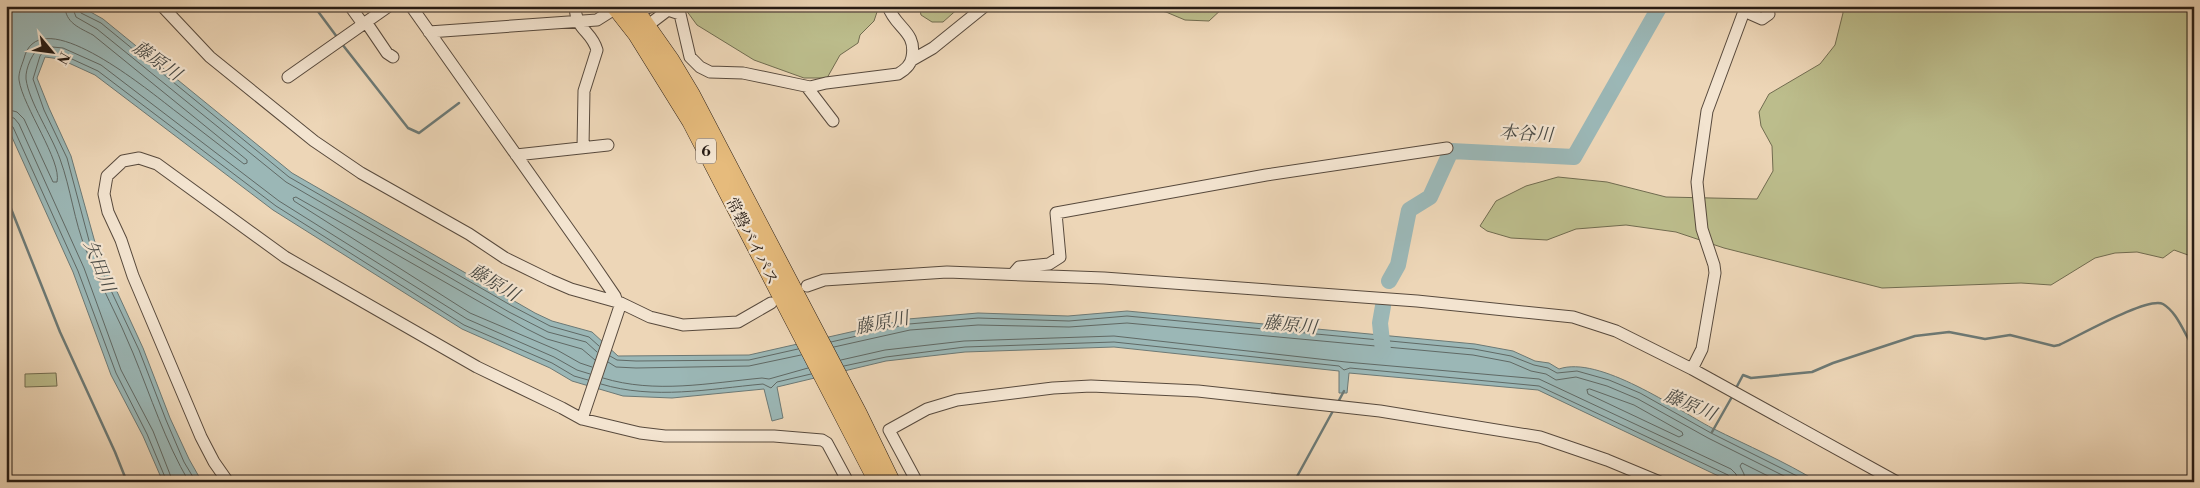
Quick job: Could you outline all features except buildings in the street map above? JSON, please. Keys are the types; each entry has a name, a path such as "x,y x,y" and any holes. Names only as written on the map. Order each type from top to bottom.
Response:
{"highway":[{"name":"常磐バイパス","path":"630,7 647,26 691,95 790,299"},
{"name":"常磐バイパス","path":"630,7 637,34 691,121 790,299 851,415 891,482"},
{"name":"常磐バイパス","path":"851,415 878,482"}],"street":[{"path":"162,6 210,57 289,122 343,162 505,258 571,289 619,302 650,317 696,326 738,322 790,299 824,280 947,272 1104,278 1417,301 1573,317 1616,332 1692,369 1897,482"},
{"path":"350,6 387,54 393,57"},
{"path":"288,77 389,6"},
{"path":"411,6 619,302"},
{"path":"575,6 577,22 595,44 597,50 584,91 583,147"},
{"path":"888,6 893,19 914,45 912,60"},
{"path":"647,26 668,10 677,10 690,57 705,70 743,73 807,87 898,74 904,71 912,60 933,48 985,6"},
{"path":"429,32 597,20 630,7"},
{"path":"1692,369 1702,349 1715,273 1702,229 1697,182 1705,123 1711,99 1745,9 1762,18 1769,14"},
{"path":"807,87 833,121"},
{"path":"516,155 608,145"},
{"path":"1013,274 1019,267 1050,264 1060,257 1056,213 1266,175 1447,148"},
{"path":"228,482 214,462 202,437 133,276 121,240 106,205 104,194 107,176 123,161 139,158 157,164 285,257 477,367 582,419 640,433 665,436 774,436 822,440 827,443 848,482"},
{"path":"582,419 619,302"},
{"path":"917,482 889,430 926,409 958,400 1053,388 1091,386 1198,391 1380,411 1495,428 1540,437 1607,460 1660,482"}],"green space":[{"path":"683,6 879,6 874,21 860,35 858,43 840,55 827,78 804,78 754,60 697,25"},
{"path":"919,6 961,6 943,22 932,22 921,15"},
{"path":"1136,6 1225,6 1209,21 1185,20 1166,12"},
{"path":"1842,6 2194,6 2194,254 2188,255 2174,250 2163,258 2137,252 2115,253 2095,258 2051,285 2021,283 1882,288 1724,248 1676,232 1626,225 1576,229 1547,240 1511,238 1487,231 1480,226 1496,201 1526,186 1558,177 1607,182 1666,197 1757,199 1773,171 1772,146 1761,126 1759,112 1769,94 1820,64 1835,45 1843,13"},
{"path":"56,373 57,386 25,387 25,374"}],"water":[{"name":"矢田川","path":"6,6 80,6 103,19 292,173 535,313 552,321 592,332 618,356 749,355 908,319 978,313 1068,316 1127,311 1475,344 1513,351 1535,361 1549,363 1559,369 1576,367 1595,370 1615,377 1637,386 1712,428 1779,460 1818,482 1731,482 1538,390 1349,373 1347,393 1339,393 1339,371 1114,347 965,352 886,361 777,387 783,418 772,421 764,389 672,398 623,396 572,381 550,368 462,329 273,210 95,75 60,59 45,57 37,78 71,156 96,246 143,348 170,418 202,482 163,482 143,436 111,375 73,272 6,124"}],"waterway":[{"path":"314,6 337,37"},
{"name":"本谷川","path":"1389,281 1398,265 1409,210 1430,197 1451,151 1574,157 1660,6"},
{"path":"342,44 408,128 419,133 459,103"},
{"path":"6,196 60,332 127,482"},
{"path":"1735,390 1743,375 1751,378 1812,372 1833,363 1915,336 1949,332 1985,339 2010,335 2054,346 2059,345 2128,311 2155,303 2163,304 2173,313 2194,348"},
{"name":"本谷川","path":"1383,306 1380,323 1383,351"},
{"path":"1337,404 1344,391"},
{"name":"藤原川","path":"1712,432 1733,395"},
{"path":"1294,482 1334,409"}]}
